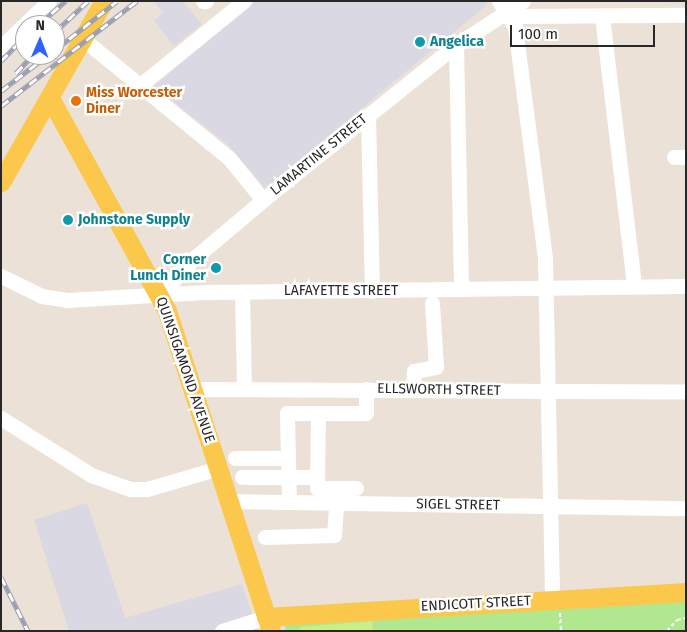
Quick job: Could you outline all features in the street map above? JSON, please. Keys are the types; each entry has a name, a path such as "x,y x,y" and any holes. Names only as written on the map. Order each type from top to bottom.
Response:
{"main road":[{"path":"1,182 104,1"},
{"name":"QUINSIGAMOND AVENUE","path":"50,98 160,295 193,389 269,624"},
{"name":"ENDICOTT STREET","path":"269,624 686,592"}],"street":[{"path":"1,47 49,1"},
{"path":"139,86 244,1"},
{"name":"LAMARTINE STREET","path":"160,295 193,259 263,200 456,44 486,23 503,6 523,1"},
{"path":"503,6 524,16 686,15"},
{"path":"503,6 515,27 547,288 550,507 556,603"},
{"path":"602,16 634,286"},
{"path":"83,39 229,158 263,200"},
{"path":"456,44 460,289"},
{"path":"368,116 372,291"},
{"name":"LAFAYETTE STREET","path":"1,276 42,296 60,300 242,292 686,286"},
{"path":"242,292 244,389"},
{"path":"413,389 414,371 436,367 432,303"},
{"name":"ELLSWORTH STREET","path":"193,389 686,392"},
{"path":"289,502 287,413 366,413 366,389"},
{"path":"318,413 317,488 356,488"},
{"path":"1,418 90,476 130,489 147,489 219,468"},
{"path":"235,458 288,458"},
{"path":"242,477 317,477"},
{"name":"SIGEL STREET","path":"230,501 686,508"},
{"path":"264,537 334,535 336,503"},
{"path":"222,631 269,624"}],"path":[{"path":"556,603 561,631"},
{"path":"667,631 677,620 686,618"}],"shaded area":[{"path":"158,1 182,1 202,24 174,46 154,21 163,13 155,3"},
{"path":"256,1 486,1 488,4 265,188 228,145 154,86"},
{"path":"87,503 125,618 242,584 257,631 69,631 34,520"}],"green space":[{"path":"686,600 686,631 286,631 284,624"},
{"path":"372,621 373,631 296,631 302,627"}],"railway":[{"path":"50,15 66,1"},
{"path":"65,23 88,1"},
{"path":"65,42 117,1"},
{"path":"1,106 137,1"},
{"path":"1,61 15,46"},
{"path":"16,73 24,65"},
{"path":"1,91 35,65"},
{"path":"1,577 28,631"}],"place":[{"name":"Angelica","path":"420,42"},
{"name":"Miss Worcester Diner","path":"76,101"},
{"name":"Johnstone Supply","path":"68,220"},
{"name":"Corner Lunch Diner","path":"216,268"}]}
